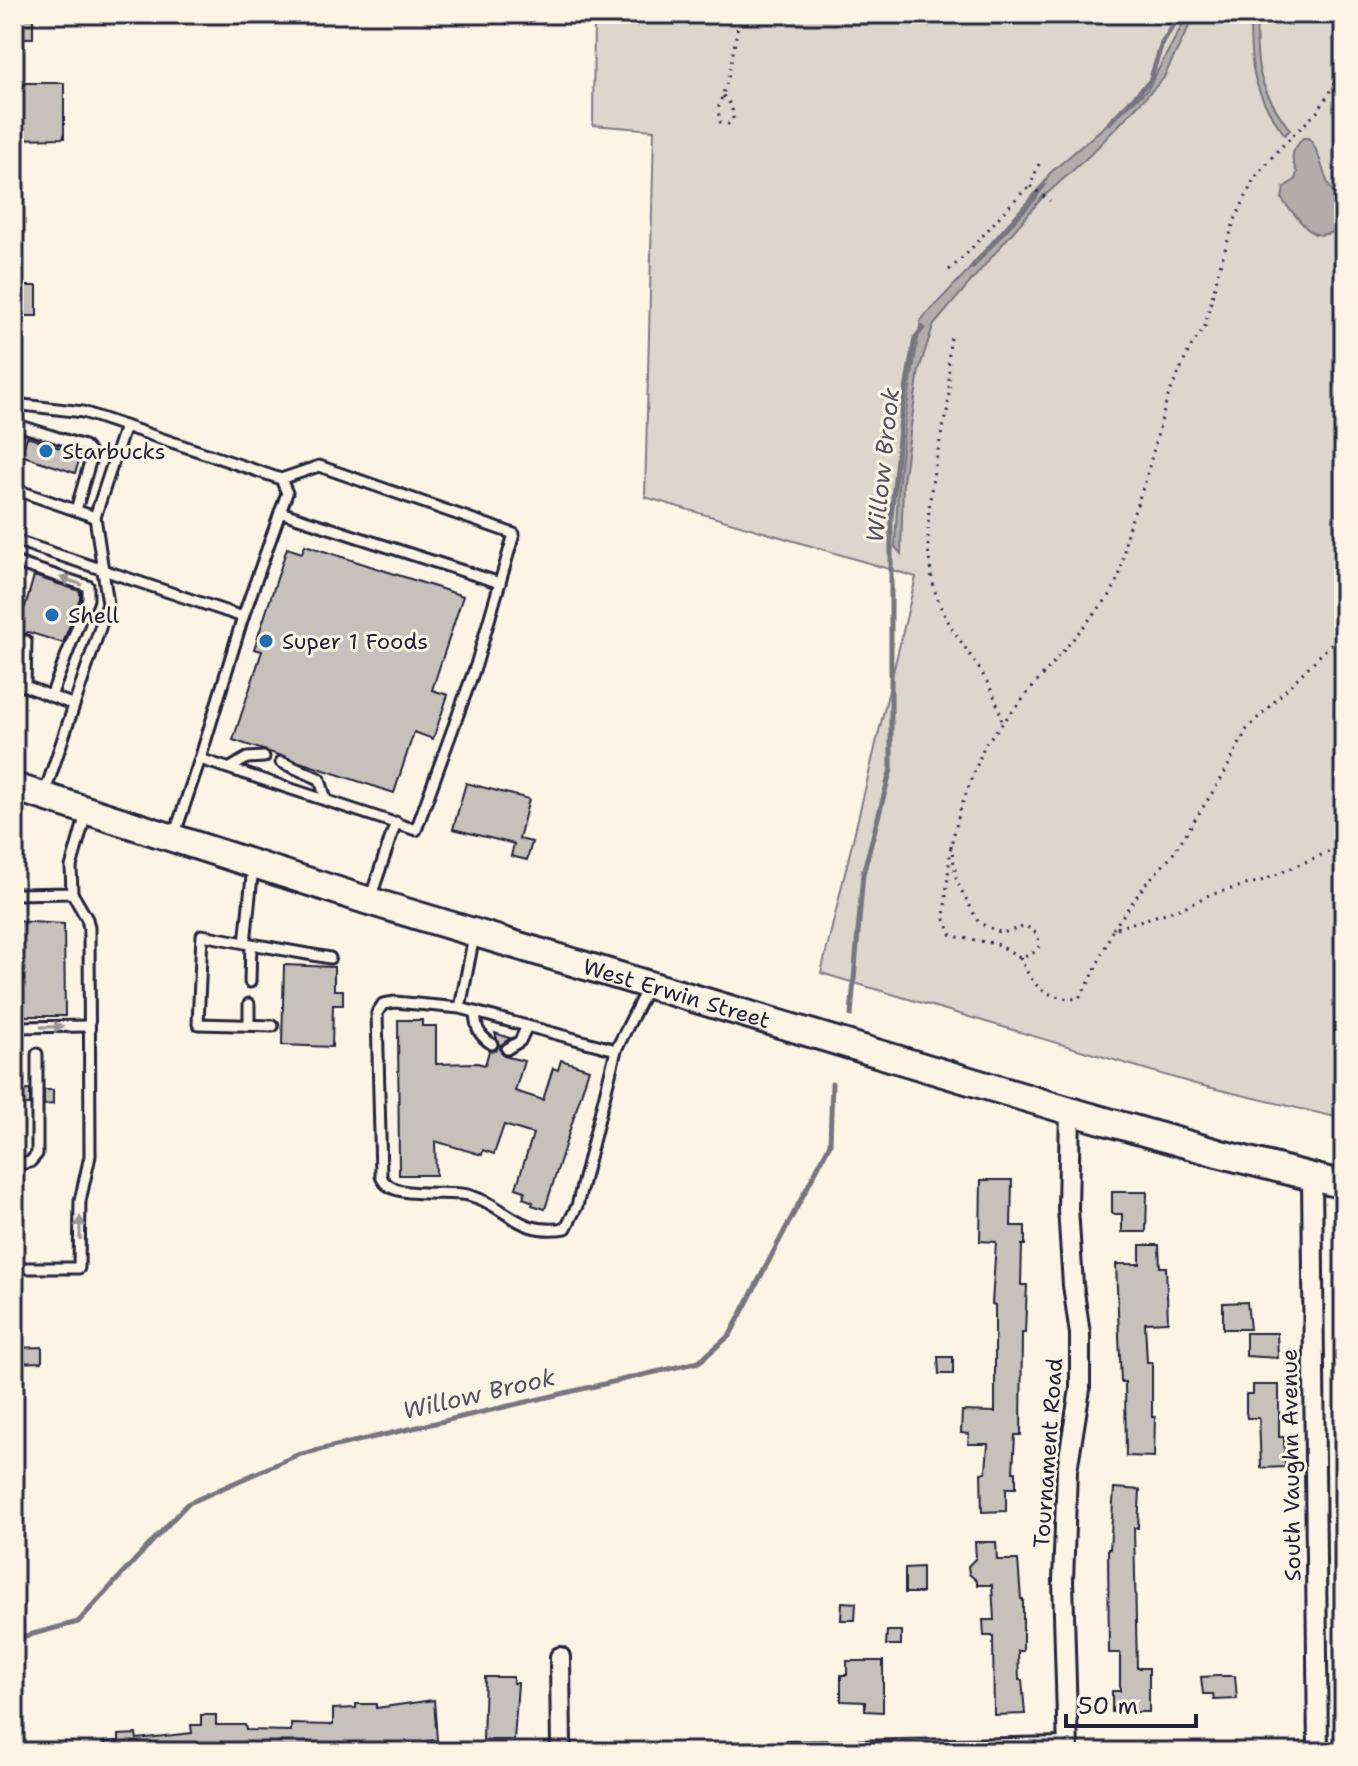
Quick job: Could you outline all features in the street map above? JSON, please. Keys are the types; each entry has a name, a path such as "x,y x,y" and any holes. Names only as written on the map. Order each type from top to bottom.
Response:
{"main road":[{"name":"West Erwin Street","path":"14,787 369,901 1070,1111 1344,1185"}],"street":[{"name":"Tournament Road","path":"1068,1749 1063,1581 1067,1470 1080,1389 1080,1348 1068,1208 1070,1111"},
{"name":"South Vaughn Avenue","path":"1312,1177 1318,1752"},
{"path":"560,1657 561,1752"},
{"path":"788,1752 1068,1749"}],"lane":[{"path":"14,404 83,412 281,479 319,466 514,534 476,665 416,830 200,759"},
{"path":"14,424 84,446 92,455 76,510"},
{"path":"44,796 108,604 95,517 125,426"},
{"path":"91,458 113,461"},
{"path":"172,839 243,617 287,493 281,479"},
{"path":"14,489 95,517"},
{"path":"280,512 500,583"},
{"path":"14,540 243,617"},
{"path":"14,562 88,586 88,599 51,696"},
{"path":"25,686 26,641"},
{"path":"14,665 25,686"},
{"path":"14,685 25,686 74,705"},
{"path":"232,767 247,758 264,757"},
{"path":"281,762 320,779 326,800"},
{"path":"14,1268 79,1268 80,1201 90,1156 89,928 72,893 71,867 87,811"},
{"path":"369,901 396,822"},
{"path":"250,982 248,943 254,863"},
{"path":"14,894 72,893"},
{"path":"460,1008 474,932"},
{"path":"273,1026 198,1024 202,935 330,958"},
{"path":"616,1050 460,1008 395,1002 383,1004 377,1013 383,1183 396,1191 467,1194 535,1229 566,1228 577,1206 616,1050 649,985"},
{"path":"249,1004 249,1025"},
{"path":"475,1012 476,1028 481,1037 492,1044"},
{"path":"14,1027 89,1026"},
{"path":"507,1049 520,1041 527,1026"},
{"path":"14,1165 30,1162 37,1154 37,1054"},
{"path":"14,1225 15,1242"}],"path":[{"path":"723,96 733,112 733,119 728,124 720,122 718,109 740,14"},
{"path":"1344,66 1319,110 1254,179 1234,222 1205,326 1190,348 1167,399 1145,482 1127,532 1121,571 1111,594 985,744 961,807 951,845 944,917 952,936 997,944 1020,957 1038,988 1055,998 1078,999 1090,981 1113,929 1147,882 1171,857 1223,776 1247,729 1344,631"},
{"path":"949,270 1032,188 1039,164"},
{"path":"1032,188 1050,201"},
{"path":"951,338 947,357 950,383 948,408 940,440 928,530 934,588 950,624 994,693 1002,723"},
{"path":"1113,929 1182,908 1209,895 1264,880 1328,852 1344,840"},
{"path":"951,845 957,882 979,923 1002,933 1026,926 1037,934 1040,945 1033,953 1020,957"}],"shaded area":[{"path":"594,14 1344,14 1344,1119 1195,1084 821,973 916,577 645,497 654,130 593,125"},
{"path":"1188,14 1195,14 1163,79 1091,154 1041,199 933,326 919,370 903,482 901,554 895,547 898,487 905,418 921,320 1036,199 1049,174 1148,89"},
{"path":"1250,14 1257,14 1261,76 1271,101 1290,130 1285,135 1259,92 1252,64"},
{"path":"1303,138 1308,138 1313,145 1331,189 1344,202 1344,229 1315,234 1306,228 1282,199 1284,187 1295,180 1297,172 1293,154"}],"building":[{"path":"14,14 33,14 33,38 14,38"},
{"path":"14,83 64,83 64,138 14,139"},
{"path":"14,286 37,286 37,316 14,316"},
{"name":"Starbucks","path":"27,437 81,455 75,473 21,455"},
{"path":"305,545 463,596 432,690 448,695 433,739 414,732 394,793 233,740 262,651 254,649 287,548 302,553"},
{"name":"Shell","path":"34,576 80,591 80,598 63,643 28,632 19,638 18,659 14,658 14,605 25,607"},
{"path":"466,783 529,799 519,839 532,842 527,860 511,856 514,844 453,829"},
{"path":"14,921 64,924 65,1016 14,1016"},
{"path":"284,965 334,967 334,990 343,990 343,1005 333,1005 332,1047 282,1045"},
{"path":"398,1020 422,1020 422,1026 436,1026 436,1064 485,1065 489,1051 496,1050 499,1045 495,1033 510,1038 501,1045 500,1050 504,1056 524,1061 515,1091 543,1100 553,1068 558,1070 561,1060 589,1069 545,1209 532,1205 533,1202 523,1198 525,1191 516,1188 533,1134 504,1125 494,1154 483,1150 482,1155 435,1141 436,1175 399,1175"},
{"path":"30,1090 30,1105 14,1105 14,1091"},
{"path":"44,1090 53,1090 53,1104 44,1105"},
{"path":"981,1180 1012,1180 1011,1226 1025,1226 1021,1285 1027,1285 1025,1333 1022,1333 1021,1435 1015,1435 1013,1472 1016,1472 1016,1488 1006,1488 1006,1511 982,1512 981,1473 986,1472 988,1444 968,1444 969,1434 961,1433 962,1411 995,1412 995,1305 992,1304 996,1242 980,1241"},
{"path":"1112,1192 1147,1192 1146,1232 1122,1232 1122,1214 1112,1214"},
{"path":"1140,1245 1159,1245 1160,1267 1166,1267 1168,1322 1145,1323 1147,1362 1152,1362 1154,1457 1126,1456 1125,1382 1121,1382 1116,1264 1140,1264"},
{"path":"1247,1302 1250,1329 1223,1329 1223,1303"},
{"path":"1246,1333 1277,1333 1278,1358 1246,1356"},
{"path":"42,1347 42,1362 14,1363 14,1348"},
{"path":"938,1357 953,1357 953,1374 939,1374"},
{"path":"1253,1385 1279,1385 1279,1437 1284,1437 1285,1467 1261,1468 1259,1418 1247,1418 1246,1412 1246,1394 1253,1394"},
{"path":"1114,1488 1140,1490 1138,1528 1134,1528 1137,1668 1149,1668 1149,1712 1112,1712 1112,1691 1120,1691 1120,1653 1109,1653 1108,1549"},
{"path":"975,1542 996,1542 997,1560 1018,1560 1023,1599 1023,1651 1018,1651 1019,1680 1022,1680 1025,1714 994,1715 993,1636 984,1636 983,1620 994,1620 992,1585 977,1585 969,1574 968,1566 976,1558"},
{"path":"922,1567 922,1593 905,1593 905,1568"},
{"path":"842,1602 856,1603 855,1620 841,1620"},
{"path":"887,1631 901,1631 901,1645 886,1645"},
{"path":"847,1661 883,1661 883,1712 865,1711 865,1702 841,1701 841,1675 847,1675"},
{"path":"1235,1676 1237,1699 1214,1700 1213,1694 1203,1694 1201,1677"},
{"path":"485,1677 513,1677 513,1683 518,1683 514,1740 483,1740"},
{"path":"434,1700 437,1740 413,1746 413,1752 393,1752 392,1744 367,1745 367,1749 354,1749 354,1752 105,1752 105,1742 119,1741 119,1735 136,1734 137,1739 192,1733 191,1725 201,1725 201,1715 216,1715 216,1725 245,1725 246,1730 291,1731 291,1724 333,1725 333,1709 356,1708 356,1704 376,1704 376,1708"}],"waterway":[{"name":"Willow Brook","path":"1109,123 1150,81 1162,43 1181,14"},
{"name":"Willow Brook","path":"972,267 1044,185"},
{"name":"Willow Brook","path":"851,1015 863,874 891,769 891,518 901,418 915,338 923,328"},
{"name":"Willow Brook","path":"14,1639 78,1622 187,1504 297,1455 699,1362 730,1335 830,1144 832,1083"}],"place":[{"name":"Starbucks","path":"46,451"},
{"name":"Shell","path":"52,615"},
{"name":"Super 1 Foods","path":"266,641"}]}
